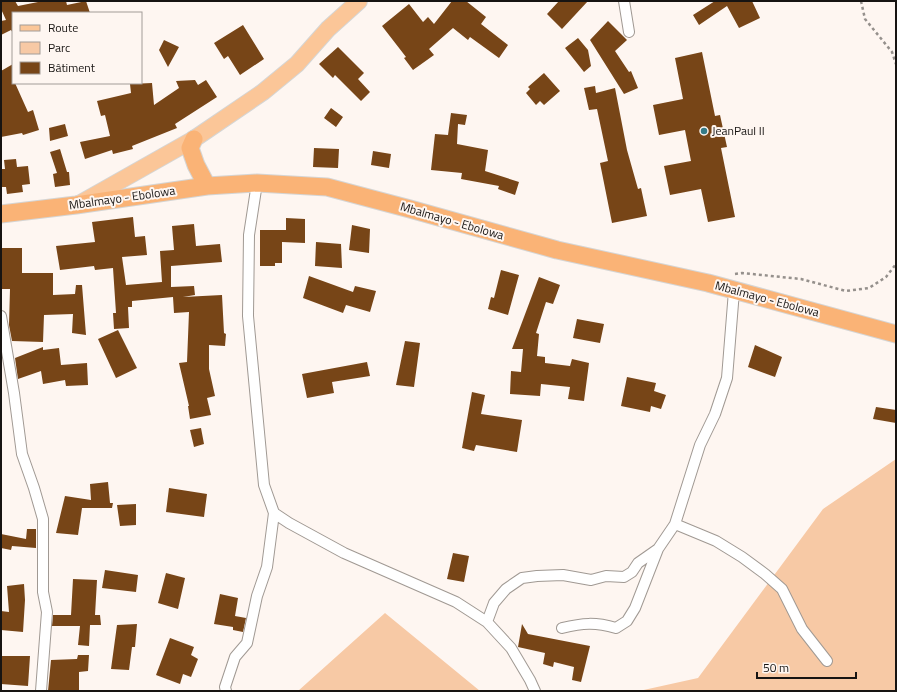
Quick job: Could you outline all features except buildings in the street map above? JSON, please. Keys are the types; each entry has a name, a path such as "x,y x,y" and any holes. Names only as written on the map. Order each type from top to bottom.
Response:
{"highway":[{"path":"194,139 190,148 196,166 207,186"},
{"name":"Mbalmayo - Ebolowa","path":"1,214 207,186 257,183 327,188 410,209 557,250 708,283 733,283 896,334"}],"main road":[{"path":"76,205 194,139 263,92 298,64 328,29 359,1"}],"street":[{"path":"624,1 629,32"},
{"path":"226,691 235,657 246,643 257,596 267,567 274,513 264,485 248,316 249,235 257,183"},
{"path":"562,628 578,624 600,623 616,628 627,621 635,608 658,549 675,524 700,445 715,414 727,378 733,283"},
{"path":"1,316 14,392 22,454 43,519 43,592 47,612 41,691"},
{"path":"274,513 289,523 344,553 456,602 487,622 511,648 535,691"},
{"path":"675,524 716,541 742,557 765,574 782,590 802,629 827,661"},
{"path":"487,622 494,603 506,589 522,578 563,575 591,580 606,576 624,576 632,572 638,563 658,549"}],"path":[{"path":"861,1 865,19 892,52 896,64"},
{"path":"733,283 742,273 801,279 846,291 869,288 886,277 896,264"}],"green space":[{"path":"896,459 896,691 639,691 698,678 823,509"},
{"path":"385,613 480,691 298,691"}],"place":[{"name":"JeanPaul II","path":"704,131"}]}
